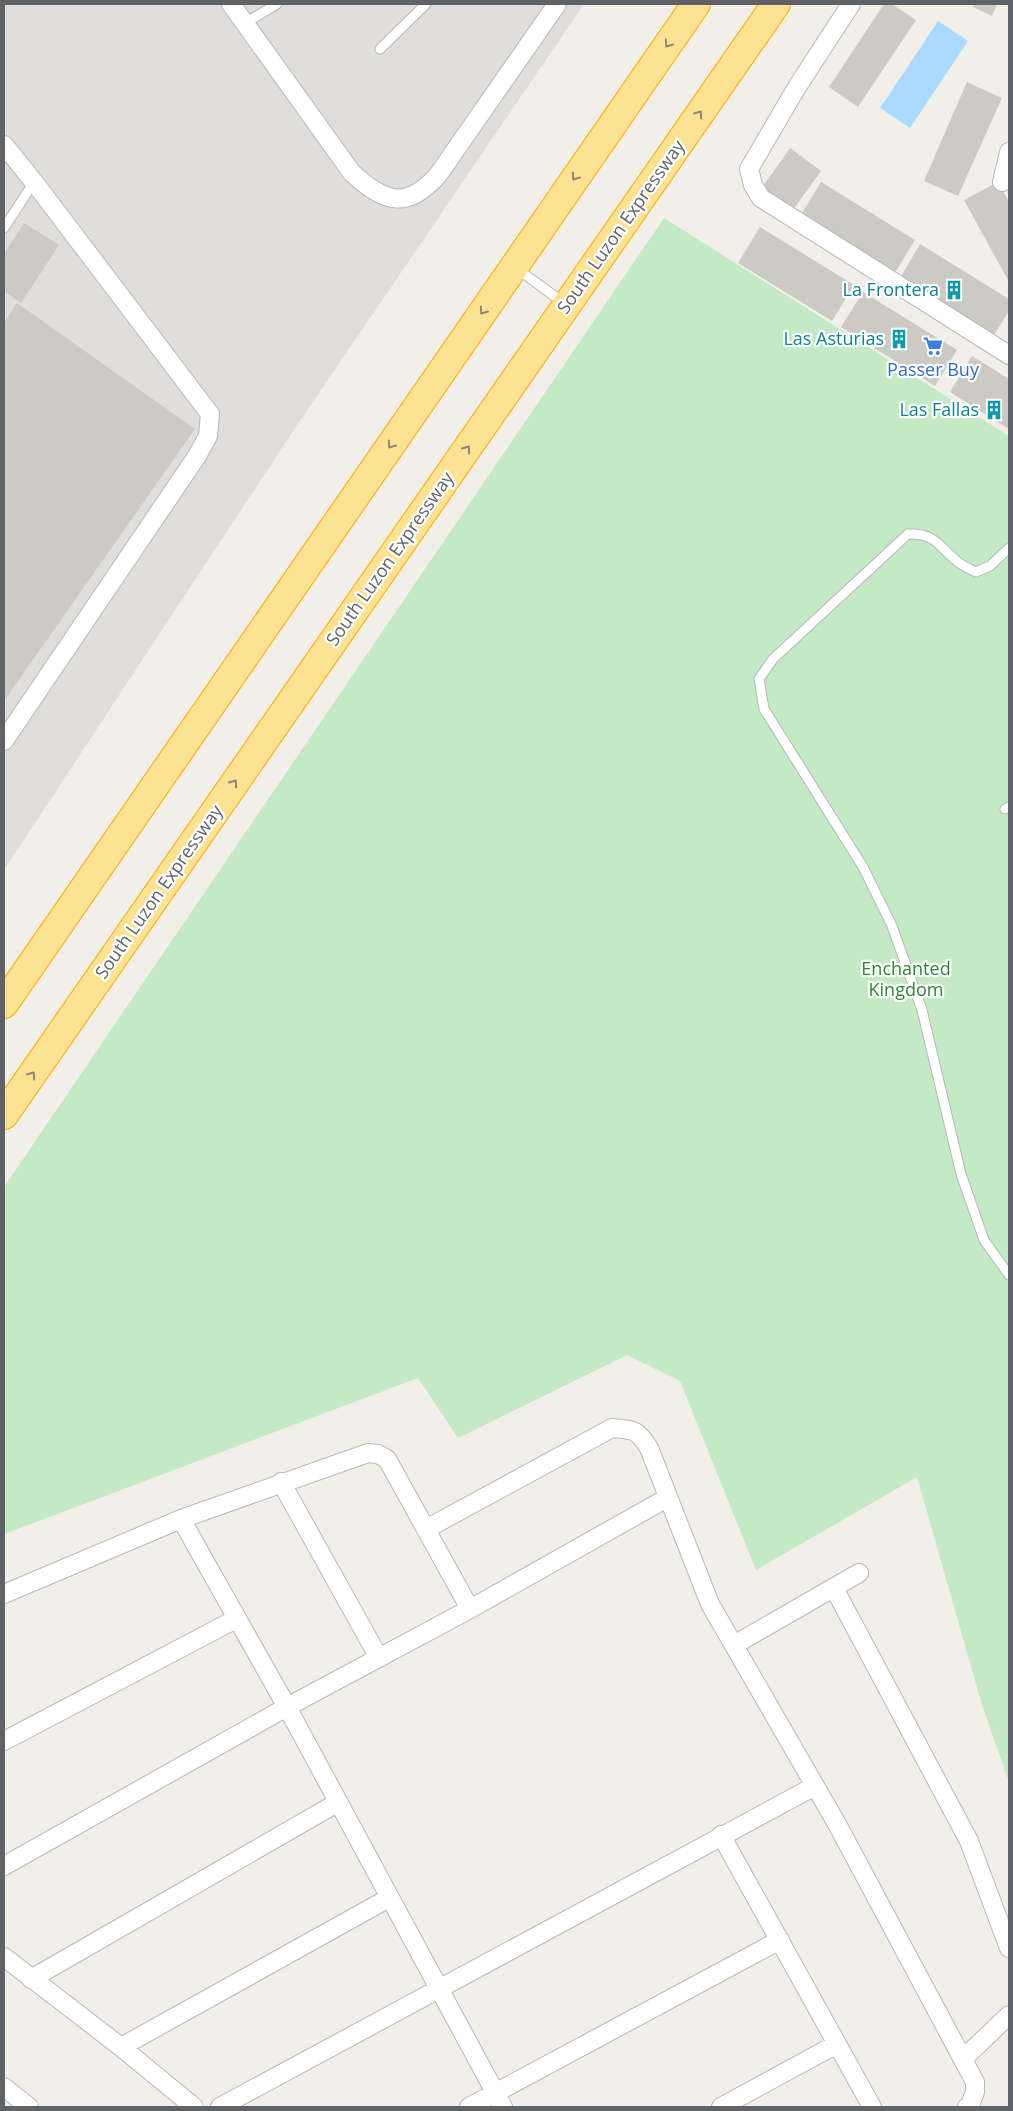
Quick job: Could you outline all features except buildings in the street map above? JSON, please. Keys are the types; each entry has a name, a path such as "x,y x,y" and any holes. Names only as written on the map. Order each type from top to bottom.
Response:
{"highway":[{"path":"4,1004 696,4"},
{"name":"South Luzon Expressway","path":"4,1115 776,4"}],"street":[{"path":"231,4 352,173 380,195 395,198 409,197 428,186 438,175 556,4"},
{"path":"851,4 797,87 749,169 753,185 761,198 1009,355"},
{"path":"4,145 210,414 208,436 197,456 4,741"},
{"path":"1002,182 1009,152"},
{"path":"426,1529 612,1428 629,1430 640,1434 649,1448 710,1604 837,1824 963,2059 974,2082 974,2092 970,2105 967,2107"},
{"path":"4,1594 181,1519 368,1452 378,1454 387,1460 470,1609"},
{"path":"281,1482 379,1658"},
{"path":"4,1866 287,1707 470,1609 667,1498"},
{"path":"181,1519 287,1707 337,1803 499,2100"},
{"path":"734,1645 859,1573"},
{"path":"834,1588 969,1842 1009,1948"},
{"path":"4,1741 236,1619"},
{"path":"220,2107 721,1835 815,1786"},
{"path":"31,1979 337,1803"},
{"path":"721,1835 872,2107"},
{"path":"121,2047 389,1898"},
{"path":"469,2107 499,2100 780,1940"},
{"path":"4,1957 121,2047 194,2107"},
{"path":"963,2059 1009,2014"},
{"path":"721,2107 837,2044"},
{"path":"4,2088 29,2107"}],"lane":[{"path":"246,23 277,4"},
{"path":"380,49 426,4"},
{"path":"4,228 34,182"},
{"path":"514,266 567,304"},
{"path":"1009,548 990,566 976,572 959,563 934,538 921,533 908,534 773,659 759,679 764,709 863,867 892,926 922,1010 961,1174 984,1240 1009,1274"}],"shaded area":[{"path":"4,4 584,4 293,431 4,870"}],"green space":[{"name":"Enchanted Kingdom","path":"664,218 1009,436 1009,1782 982,1705 917,1477 756,1570 680,1381 627,1355 458,1438 418,1378 4,1534 4,1187"}],"water":[{"path":"938,21 968,41 910,128 880,108"}],"place":[{"name":"La Frontera","path":"954,290"},
{"name":"Las Asturias","path":"899,339"},
{"name":"Passer Buy","path":"933,346"},
{"name":"Las Fallas","path":"994,410"}]}
